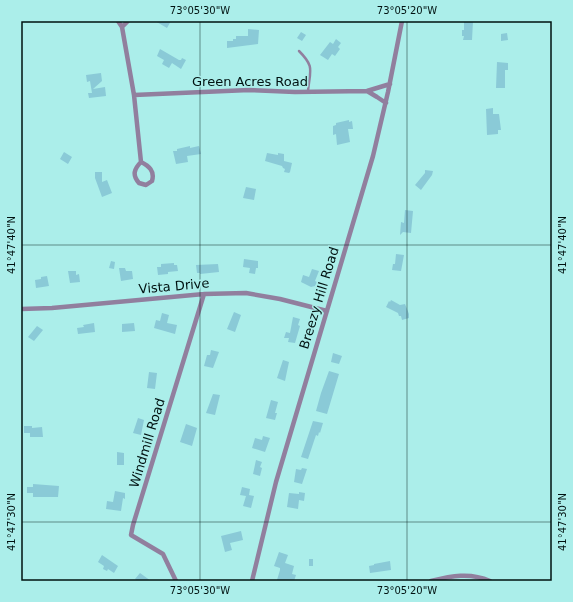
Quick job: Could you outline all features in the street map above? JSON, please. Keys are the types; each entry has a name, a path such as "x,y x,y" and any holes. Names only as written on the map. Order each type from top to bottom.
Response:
{"street":[{"path":"118,21 122,26 134,95 141,162 135,170 134,175 139,183 146,185 152,181 153,174 150,168 141,162"},
{"path":"122,26 128,21"},
{"name":"Breezy Hill Road","path":"252,581 276,482 373,156 386,103 402,21"},
{"name":"Green Acres Road","path":"134,95 243,90 367,92 390,84"},
{"name":"Green Acres Road","path":"367,92 377,96 386,103"},
{"name":"Vista Drive","path":"21,309 52,308 204,294 246,293 280,299 327,311"},
{"name":"Windmill Road","path":"176,581 163,554 131,536 135,518 204,294"},
{"path":"431,581 464,575 475,576 490,581"}],"lane":[{"path":"299,51 310,63 308,92"}],"building":[{"path":"155,21 171,21 167,28"},
{"path":"464,21 473,21 472,40 463,40 464,36 462,36 462,30 464,30"},
{"path":"248,29 259,30 258,44 227,48 227,41 233,41 233,39 236,39 236,36 248,36"},
{"path":"301,32 306,35 302,41 297,38"},
{"path":"507,33 508,40 501,41 501,34"},
{"path":"336,39 341,43 338,47 340,49 335,56 332,54 328,60 320,55 330,42 333,44"},
{"path":"160,49 179,60 182,58 186,60 181,69 172,63 169,68 162,64 164,60 157,56"},
{"path":"497,62 508,63 508,70 505,70 505,88 496,88"},
{"path":"101,73 102,81 93,89 105,87 106,96 89,98 88,93 92,93 90,81 87,82 86,75"},
{"path":"493,108 493,114 499,114 501,130 498,130 498,134 487,135 486,109"},
{"path":"349,120 349,122 352,121 353,129 348,129 350,142 337,145 336,134 333,135 333,126 336,125 336,123"},
{"path":"190,146 190,148 199,146 201,154 187,156 188,162 176,164 173,151"},
{"path":"64,152 72,157 68,164 60,159"},
{"path":"267,153 278,155 278,153 284,154 284,161 292,163 290,172 284,172 285,169 282,166 265,161"},
{"path":"425,170 433,171 432,175 421,190 415,185 425,173"},
{"path":"95,172 102,172 102,182 107,180 112,193 102,197 95,178"},
{"path":"246,187 256,189 254,200 243,198"},
{"path":"405,210 413,211 411,233 403,232 400,235 401,222 404,223"},
{"path":"396,254 404,255 401,271 392,270 393,264 395,264"},
{"path":"244,259 258,261 258,268 256,268 255,274 249,273 250,268 243,267"},
{"path":"111,261 115,262 114,269 109,268"},
{"path":"174,263 174,265 177,265 178,271 158,275 157,267 161,267 161,264"},
{"path":"218,264 219,272 197,273 196,265"},
{"path":"119,268 125,268 126,271 132,271 133,279 121,281"},
{"path":"312,269 319,271 315,281 317,282 315,286 311,287 301,282 303,275 309,277"},
{"path":"68,271 76,271 76,275 79,274 80,282 70,283"},
{"path":"47,276 49,286 36,288 35,280"},
{"path":"391,300 400,305 405,304 409,318 402,320 398,313 386,307"},
{"path":"234,312 241,315 235,332 227,329"},
{"path":"162,313 169,315 167,323 177,325 175,334 154,328 156,320 160,321"},
{"path":"293,317 300,319 298,325 300,326 295,343 288,342 289,338 284,338 286,332 290,333"},
{"path":"94,323 95,332 78,334 77,328"},
{"path":"134,323 135,331 122,332 122,324"},
{"path":"37,326 43,330 34,341 28,337"},
{"path":"211,350 219,352 213,368 204,366 207,355 210,355"},
{"path":"333,353 342,356 339,364 331,362"},
{"path":"283,360 289,362 285,381 277,378"},
{"path":"329,371 339,374 327,414 316,411"},
{"path":"149,372 157,373 155,389 147,388"},
{"path":"213,394 220,395 215,415 206,413"},
{"path":"271,400 278,402 275,420 266,418"},
{"path":"138,418 144,420 141,435 133,433"},
{"path":"313,421 323,423 320,433 319,432 318,436 316,435 308,459 301,457"},
{"path":"186,424 197,428 192,446 180,442"},
{"path":"24,426 32,426 32,428 42,427 43,437 30,437 30,433 24,433"},
{"path":"263,436 270,438 265,452 252,448 255,438 262,440"},
{"path":"117,452 124,453 124,465 117,465"},
{"path":"256,460 262,462 260,467 262,468 260,476 253,474"},
{"path":"302,468 307,469 302,484 294,482 296,469 301,470"},
{"path":"33,484 59,486 58,497 33,497 33,493 27,493 27,487 33,487"},
{"path":"242,487 250,489 249,495 254,496 251,508 243,506 246,496 240,495"},
{"path":"115,491 125,493 125,499 123,498 121,511 106,509 107,501 113,502"},
{"path":"299,492 305,493 304,501 299,500 298,509 287,507 289,493 299,494"},
{"path":"241,531 243,540 230,543 232,550 225,552 221,536"},
{"path":"279,552 288,555 285,563 294,566 292,574 296,575 294,581 277,580 280,568 274,566"},
{"path":"102,555 118,566 114,573 108,569 107,571 103,569 104,566 98,562"},
{"path":"309,559 313,559 313,566 309,566"},
{"path":"390,561 391,570 370,573 369,566"},
{"path":"140,573 151,581 138,581 135,579"}]}
